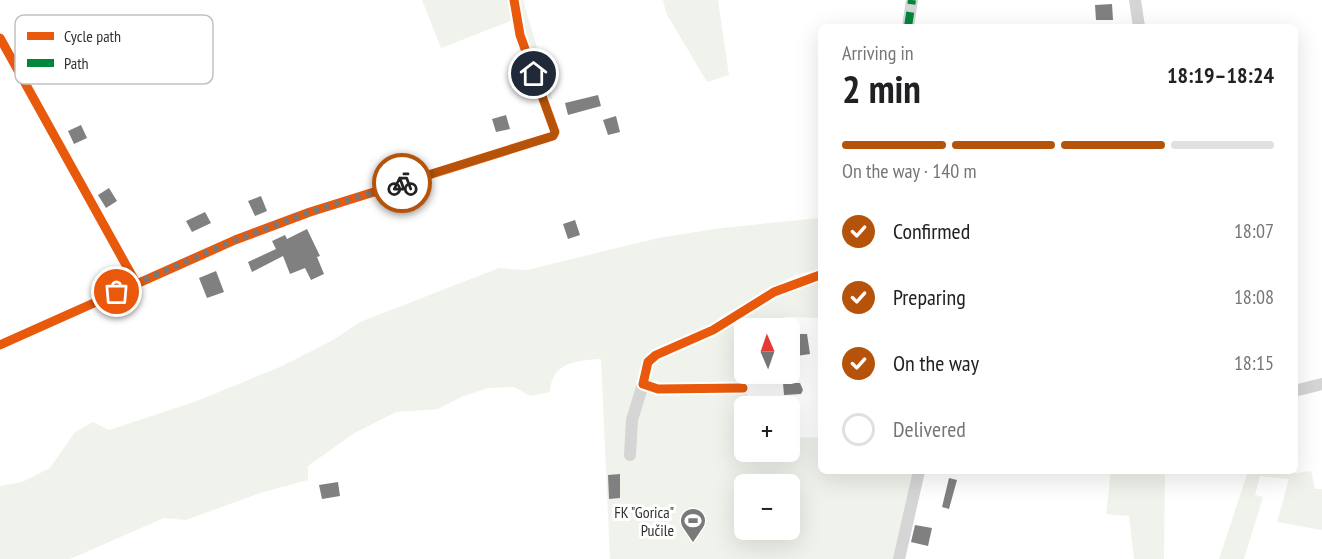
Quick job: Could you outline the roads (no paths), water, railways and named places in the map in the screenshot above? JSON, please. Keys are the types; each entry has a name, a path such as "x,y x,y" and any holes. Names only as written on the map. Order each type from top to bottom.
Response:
{"street":[{"path":"0,345 235,240 310,212 553,136 555,132 520,35 514,0"},
{"path":"908,24 912,0"},
{"path":"1135,0 1139,24"},
{"path":"0,38 15,65"},
{"path":"26,84 136,283"},
{"path":"630,455 632,420 648,362 656,355 713,330 774,292 818,276"},
{"path":"643,384 658,389 743,388"},
{"path":"1298,390 1322,384"},
{"path":"900,559 917,474"}],"place":[{"name":"FK \"Gorica\" Pučile","path":"693,544"}]}
